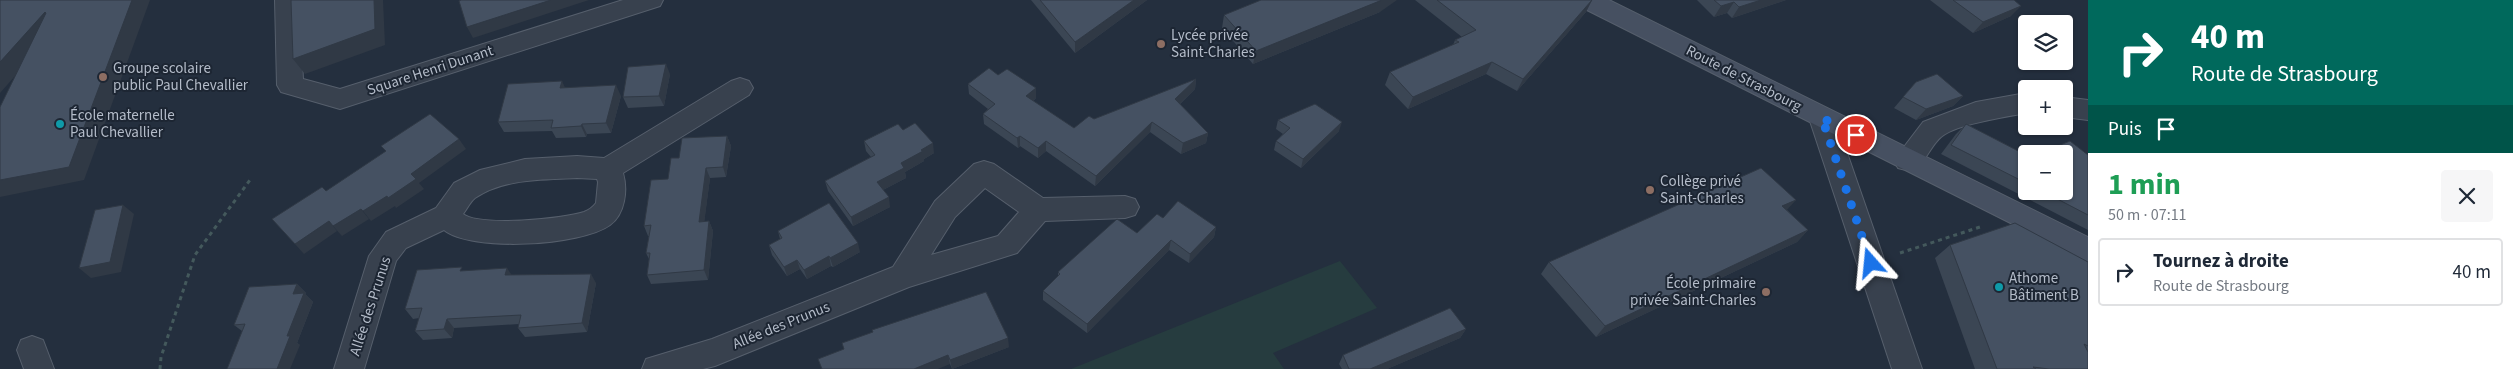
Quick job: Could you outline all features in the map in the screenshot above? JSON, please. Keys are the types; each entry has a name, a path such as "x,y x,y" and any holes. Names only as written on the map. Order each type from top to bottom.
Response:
{"main road":[{"name":"Route de Strasbourg","path":"1588,0 2088,250"}],"street":[{"name":"Square Henri Dunant","path":"287,0 290,85 340,99 651,0"},
{"path":"446,216 465,229 518,233 585,224 599,219 608,210 614,181 608,169 740,88"},
{"path":"1908,160 1932,129 1976,112 2018,104"},
{"path":"2073,109 2088,110"},
{"path":"1822,118 1907,369"},
{"name":"Allée des Prunus","path":"349,369 383,256 396,240 446,216 464,191 490,178 524,170 577,167 608,169"},
{"path":"903,276 945,209 984,172 1038,210 1125,208"},
{"name":"Allée des Prunus","path":"657,369 715,352 903,276 1007,245 1038,210"}],"path":[{"path":"160,369 161,357 195,255 250,180"},
{"path":"1871,263 2018,215"}],"green space":[{"path":"1340,261 1377,308 1273,353 1284,369 1071,369"}],"building":[{"name":"École maternelle Paul Chevallier","path":"0,0 132,0 69,167 0,180 0,107 46,13 0,62"},
{"path":"291,0 374,0 375,29 293,59"},
{"path":"551,0 467,27 459,1"},
{"path":"1040,0 1134,0 1075,42"},
{"path":"1261,0 1382,0 1256,51 1224,15"},
{"path":"1437,0 1592,0 1523,79 1492,62 1413,97 1390,72 1459,42 1455,40 1476,30"},
{"path":"1714,0 1761,0 1739,7 1734,2 1721,6"},
{"path":"1953,0 2014,0 2021,6 1983,22"},
{"path":"666,64 659,96 623,97 628,67"},
{"path":"989,68 998,75 1007,69 1036,88 1026,96 1074,128 1089,116 1094,119 1196,79 1175,99 1208,133 1183,143 1152,122 1096,176 1046,141 1038,148 1020,136 1017,138 983,114 995,104 968,84"},
{"path":"1937,74 1963,96 1926,109 1903,97 1916,82"},
{"path":"562,81 560,88 616,85 606,123 551,128 553,120 498,122 508,84"},
{"path":"1315,104 1342,122 1303,159 1276,141 1290,128 1278,120"},
{"path":"430,114 459,139 411,174 416,179 388,198 387,196 363,211 361,209 333,226 329,221 295,244 272,219 322,187 326,191 386,151 381,146"},
{"path":"915,123 933,143 901,163 904,168 877,182 889,197 851,217 825,181 875,155 864,141 898,124 903,130"},
{"path":"1966,124 2018,151 2018,179 1951,145"},
{"path":"727,136 723,167 706,168 699,222 709,221 704,270 647,275 650,253 646,253 651,225 644,226 651,180 668,179 671,158 679,158 682,138"},
{"path":"2070,141 2088,155 2088,215 2059,200 2073,200 2073,145 2060,145"},
{"path":"1761,168 1796,200 1782,206 1808,230 1605,326 1549,262"},
{"path":"1178,201 1216,227 1190,254 1171,240 1087,324 1043,291 1060,274 1058,272 1117,219 1137,233 1157,214 1163,218"},
{"path":"829,203 858,243 804,270 797,260 784,267 769,245 782,238 778,231"},
{"path":"123,205 110,262 79,268 95,210"},
{"name":"Athome Bâtiment B","path":"2015,223 2088,262 2088,346 2084,344 2088,352 2088,369 2033,367 2036,369 1997,369 1950,245"},
{"path":"462,267 460,271 507,268 505,275 591,274 582,323 518,328 521,315 447,319 444,329 415,331 422,308 405,309 417,270"},
{"path":"297,284 293,294 304,293 287,336 290,336 277,369 227,369 245,324 234,325 249,287"},
{"path":"986,292 1008,338 950,360 948,355 914,369 822,369 818,359 844,349 842,343 873,332 872,330"},
{"path":"1450,308 1466,329 1370,369 1349,369 1343,355"}],"place":[{"name":"Lycée privée Saint-Charles","path":"1161,44"},
{"name":"Groupe scolaire public Paul Chevallier","path":"103,77"},
{"name":"École maternelle Paul Chevallier","path":"60,124"},
{"name":"Collège privé Saint-Charles","path":"1650,190"},
{"name":"Athome Bâtiment B","path":"1999,287"},
{"name":"École primaire privée Saint-Charles","path":"1766,292"}],"route":[{"path":"1856,135 1822,118 1871,263"}]}
